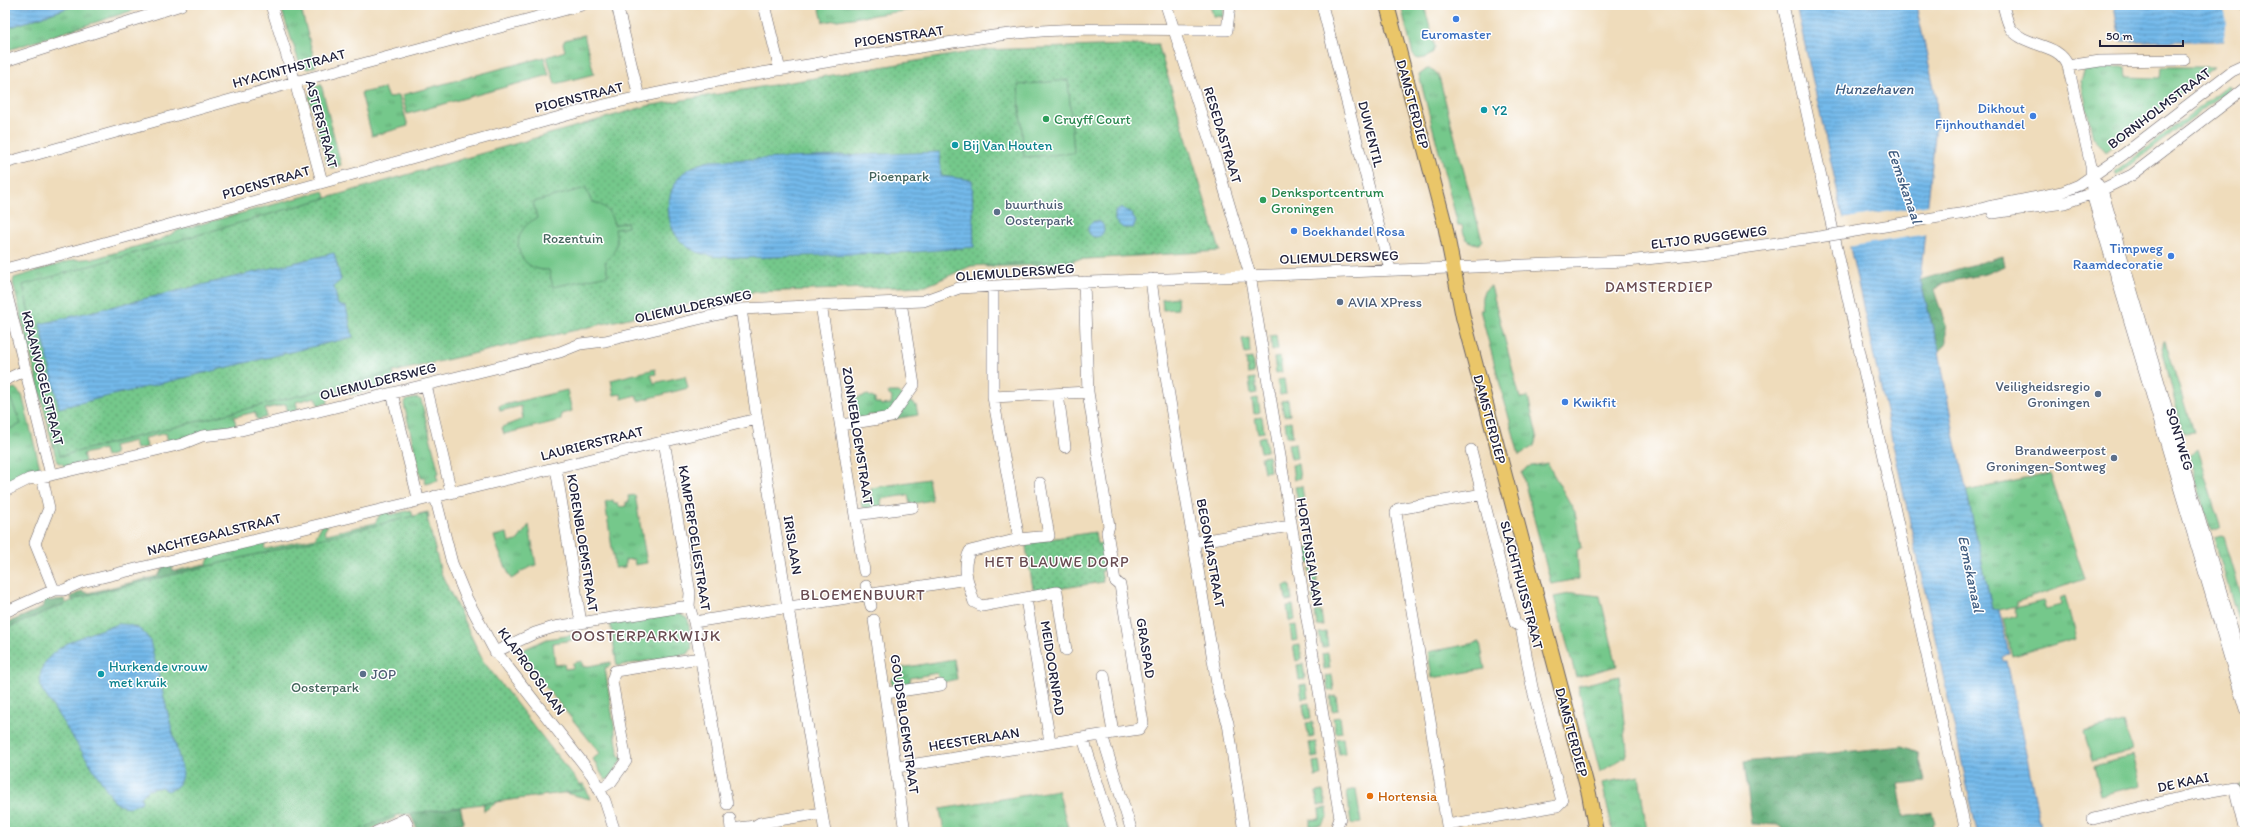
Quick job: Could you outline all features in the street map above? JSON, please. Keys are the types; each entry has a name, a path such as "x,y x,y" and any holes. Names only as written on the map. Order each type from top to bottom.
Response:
{"main road":[{"name":"DAMSTERDIEP","path":"1387,5 1445,225 1463,317 1589,794 1596,832"}],"street":[{"path":"5,61 181,5"},
{"name":"ASTERSTRAAT","path":"271,5 295,82 322,182"},
{"name":"HYACINTHSTRAAT","path":"5,163 295,82 582,5"},
{"path":"617,5 639,97"},
{"path":"764,5 780,70"},
{"name":"RESEDASTRAAT","path":"1166,5 1215,157 1250,275"},
{"name":"PIOENSTRAAT","path":"5,268 78,250 322,182 639,97 780,70 993,36 1080,31 1227,30 1230,5"},
{"name":"DUIVENTIL","path":"1322,5 1390,270"},
{"path":"1783,5 1966,832"},
{"path":"2003,5 2011,29 2027,41 2060,53 2066,59 2068,66"},
{"name":"BORNHOLMSTRAAT","path":"2068,66 2100,61 2184,60"},
{"name":"BORNHOLMSTRAAT","path":"2092,177 2232,71 2245,65"},
{"name":"SONTWEG","path":"2068,66 2092,177 2245,673"},
{"path":"2097,192 2132,175 2245,88"},
{"name":"ELTJO RUGGEWEG","path":"1966,214 1988,207 2062,192 2092,177"},
{"name":"ELTJO RUGGEWEG","path":"1453,268 1635,261 1722,251 1939,217 1966,214 1988,214 2063,203 2097,192"},
{"name":"SONTWEG","path":"2097,192 2245,709"},
{"name":"OLIEMULDERSWEG","path":"5,491 30,479 182,444 202,436 229,433 560,352 580,344 605,341 740,309 923,301 960,288 1151,279 1453,268"},
{"name":"HORTENSIALAAN","path":"1250,275 1290,526 1340,818 1334,832"},
{"name":"BEGONIASTRAAT","path":"1151,279 1155,311 1195,542 1219,696 1228,723 1244,832"},
{"path":"993,397 1088,392 1084,282"},
{"name":"KRAANVOGELSTRAAT","path":"5,287 46,476 49,508 35,543 54,590"},
{"path":"993,287 993,397 1019,539"},
{"path":"841,425 891,417 914,385 901,302"},
{"name":"ZONNEBLOEMSTRAAT","path":"821,305 864,571"},
{"name":"IRISLAAN","path":"740,309 825,832"},
{"path":"5,380 24,371"},
{"path":"426,384 451,492"},
{"name":"GRASPAD","path":"1088,392 1110,526 1107,532 1115,581 1120,585 1143,723"},
{"path":"392,393 418,498"},
{"path":"1058,394 1065,447"},
{"name":"LAURIERSTRAAT","path":"435,496 757,419"},
{"name":"KAMPERFOELIESTRAAT","path":"664,441 690,593 689,606 694,622 713,731 718,746 727,804"},
{"name":"SLACHTHUISSTRAAT","path":"1471,450 1483,494 1515,623 1521,627 1532,686 1562,800 1557,806 1447,828 1396,513 1398,509 1483,494"},
{"name":"KORENBLOEMSTRAAT","path":"556,468 581,623"},
{"path":"1040,483 1049,536 1019,539 970,551 966,558 967,579 974,602 982,606 1057,592 1066,650"},
{"name":"NACHTEGAALSTRAAT","path":"5,612 54,590 64,590 82,582 418,498 435,496"},
{"name":"KLAPROOSLAAN","path":"435,496 452,563 466,597 495,652 592,775 600,789 615,832"},
{"path":"856,515 913,507"},
{"path":"1195,542 1290,526"},
{"path":"694,622 789,608 867,590 967,579"},
{"path":"867,590 871,606"},
{"name":"MEIDOORNPAD","path":"1026,598 1050,742"},
{"path":"495,652 535,633 554,627 689,606"},
{"name":"GOUDSBLOEMSTRAAT","path":"874,620 897,767 896,776 905,832"},
{"path":"600,789 611,782 626,761 612,681 615,671 700,658"},
{"path":"1104,675 1108,734 1132,832"},
{"path":"886,692 941,685"},
{"name":"HEESTERLAAN","path":"897,767 1139,729 1143,723"},
{"path":"1083,738 1114,832"},
{"name":"DE KAAI","path":"2093,819 2195,794 2234,787 2245,832"},
{"path":"731,824 755,829 760,822 822,813"},
{"path":"376,832 405,819 410,832"}],"green space":[{"path":"76,5 150,5 5,51 5,29"},
{"path":"280,5 300,5 316,66 308,69 300,65"},
{"path":"819,5 946,5 823,22"},
{"path":"1210,5 1223,5 1224,17 1213,16"},
{"path":"1401,5 1424,5 1435,47 1432,54 1425,58 1417,59 1413,55"},
{"path":"584,35 594,74 555,84 547,57 565,51 563,43 565,40"},
{"name":"Pioenpark","path":"1158,44 1220,251 971,266 926,286 754,292 698,302 385,374 60,456 23,285 647,106 982,50"},
{"path":"544,57 549,75 407,114 402,95"},
{"path":"2086,67 2125,67 2126,77 2160,78 2161,67 2214,67 2105,152 2093,137 2081,81"},
{"path":"1427,69 1436,72 1440,81 1482,240 1479,244 1468,241 1462,225 1458,225 1419,75"},
{"name":"Cruyff Court","path":"1068,80 1074,153 1024,157 1018,85"},
{"path":"321,84 341,165 331,168 327,164 309,98 311,88"},
{"path":"2228,85 2231,88 2116,176 2114,173"},
{"path":"384,88 388,98 399,95 408,126 372,136 361,93"},
{"name":"Rozentuin","path":"586,188 591,201 607,209 614,225 627,222 628,227 615,229 616,247 605,262 608,275 553,287 549,270 538,269 529,265 523,258 519,250 518,241 521,232 527,224 537,218 533,202"},
{"path":"324,191 327,201 375,298 396,384 349,395 347,389 327,394 328,403 318,405 316,397 296,402 298,410 288,413 286,404 265,409 267,417 257,420 255,412 234,417 236,425 168,442 166,433 145,438 147,447 136,449 134,441 113,446 115,454 106,457 104,449 83,454 85,462 64,467 63,464 57,462 13,283 14,278 73,260 96,258 160,240 179,230"},
{"path":"1074,243 1073,264 986,267 986,261"},
{"path":"2003,256 2005,266 1985,274 1944,283 1934,290 1946,326 1946,344 1939,351 1920,280"},
{"path":"1491,286 1520,398 1528,397 1537,436 1534,446 1519,455 1480,310 1483,310 1483,293"},
{"path":"1177,297 1178,309 1163,310 1162,299"},
{"path":"1276,335 1278,349 1272,351 1270,336"},
{"path":"1249,338 1250,353 1245,354 1242,339"},
{"path":"2164,341 2193,432 2184,433 2182,430 2162,348"},
{"path":"1280,357 1282,372 1276,373 1274,358"},
{"path":"1252,358 1254,373 1248,374 1246,359"},
{"path":"655,369 656,374 651,375 654,383 685,376 688,388 638,401 636,395 622,399 621,394 614,395 611,380"},
{"path":"1255,378 1257,393 1251,394 1249,379"},
{"path":"1284,379 1286,394 1280,395 1277,380"},
{"path":"15,388 22,395 41,472 5,485 5,391"},
{"path":"567,390 572,411 561,414 561,420 504,434 502,427 523,419 521,406 500,411 499,406"},
{"path":"888,392 898,392 903,396 889,415 867,415 866,419 857,420 853,399 868,395 875,399 875,403 880,403 881,405 891,404 892,397"},
{"path":"9,395 21,424 5,431 5,397"},
{"path":"417,398 421,400 439,473 436,474 438,481 426,484 424,478 421,478 404,404 407,400"},
{"path":"1258,398 1260,412 1254,414 1252,399"},
{"path":"908,400 916,405 918,415 893,419"},
{"path":"1288,400 1290,415 1284,416 1281,401"},
{"path":"1262,417 1264,432 1258,433 1255,418"},
{"path":"1291,421 1293,436 1287,437 1285,422"},
{"path":"1265,436 1267,451 1261,452 1258,438"},
{"path":"1295,443 1297,458 1291,459 1288,444"},
{"path":"2197,449 2220,526 2219,529 2211,532 2189,456"},
{"path":"1268,456 1270,471 1264,472 1261,457"},
{"path":"1547,463 1575,512 1581,548 1577,550 1579,579 1551,584 1522,473 1527,467"},
{"path":"1298,464 1300,478 1294,480 1292,465"},
{"path":"2050,474 2085,579 2017,602 2017,606 1999,610 1992,609 1966,491"},
{"path":"928,479 932,500 910,504 908,495 881,499 882,508 867,509 862,507 861,502 872,495 871,488"},
{"path":"1302,486 1304,501 1298,502 1295,487"},
{"path":"635,495 647,563 635,565 634,559 625,560 625,567 615,568 605,502 613,500 614,504 618,504 620,507 626,506 626,502 629,502 628,496"},
{"path":"389,509 390,515 411,510 414,519 420,517 419,514 428,512 429,518 418,523 205,567 211,554 221,554 267,541 264,547 266,549 315,538 322,525 328,525 324,532 327,534 375,523 382,511"},
{"name":"Oosterpark","path":"426,513 441,573 483,661 584,790 393,816 354,832 5,832 5,629 81,597"},
{"path":"529,525 536,565 519,572 520,574 511,579 497,547 494,536 507,533 509,543 517,541"},
{"path":"1095,532 1097,544 1105,543 1109,570 1101,571 1103,582 1037,592 1033,588 1026,547 1029,542"},
{"path":"2221,536 2224,537 2245,608 2245,627 2241,630 2214,538"},
{"path":"1312,548 1314,563 1308,564 1306,549"},
{"path":"175,564 172,569 175,571 205,564 205,567 75,610 71,597 82,591 88,593 158,576 164,566"},
{"path":"1316,568 1317,583 1312,584 1309,569"},
{"path":"1290,585 1292,600 1286,601 1284,586"},
{"path":"1312,590 1318,590 1320,604 1314,605"},
{"path":"1575,593 1600,596 1617,666 1576,677 1554,597"},
{"path":"2065,596 2076,638 2012,656 2003,619 2017,615 2015,608 2043,601 2046,609 2061,605 2060,598"},
{"path":"47,597 49,601 64,599 70,612 5,650 5,624 42,608"},
{"path":"1293,605 1295,620 1289,621 1287,606"},
{"path":"675,611 688,619 692,648 688,654 617,666 610,622"},
{"path":"1321,611 1323,625 1317,626 1315,612"},
{"path":"1296,625 1298,640 1292,641 1290,626"},
{"path":"1326,632 1328,646 1322,648 1319,633"},
{"path":"578,634 579,639 553,643 555,665 564,664 565,669 573,668 573,663 582,661 583,667 611,662 611,666 605,668 619,757 623,757 610,778 605,780 593,759 600,753 521,657 520,651 547,639"},
{"path":"1480,642 1485,669 1432,678 1428,652"},
{"path":"1300,645 1302,659 1296,661 1293,646"},
{"path":"1328,653 1330,668 1324,669 1322,654"},
{"path":"954,659 957,679 939,683 937,673 910,678 911,687 892,686 891,680 897,674 902,673 901,668"},
{"path":"1303,664 1305,679 1299,680 1297,665"},
{"path":"1332,675 1334,690 1328,691 1326,676"},
{"path":"1619,676 1627,750 1625,757 1600,772 1578,686"},
{"path":"1306,684 1308,698 1302,699 1300,685"},
{"path":"1336,696 1338,710 1332,711 1330,697"},
{"path":"1309,703 1311,718 1305,719 1303,704"},
{"path":"1340,717 1342,732 1336,733 1333,718"},
{"path":"1313,722 1314,737 1309,738 1306,723"},
{"path":"2124,722 2132,751 2092,761 2084,732"},
{"path":"1343,738 1345,753 1339,754 1336,739"},
{"path":"1316,742 1318,757 1312,758 1309,743"},
{"path":"1903,746 1918,752 1925,781 1898,784 1904,817 1932,812 1935,824 1932,825 1934,832 1784,832 1779,825 1752,824 1744,762"},
{"path":"2133,756 2141,785 2101,795 2094,766"},
{"path":"1319,761 1321,776 1315,777 1313,762"},
{"path":"1639,776 1647,832 1613,832 1602,783"},
{"path":"2245,783 2245,811 2239,785"},
{"path":"584,784 590,799 561,792 502,799 484,811 483,795"},
{"path":"1356,789 1361,823 1351,824 1347,791"},
{"path":"1058,790 1069,832 944,832 940,809"},
{"path":"1323,791 1326,805 1318,805 1316,792"},
{"path":"459,801 464,823 442,827 442,832 418,832 409,811"},
{"path":"1327,808 1328,816 1322,825 1310,826 1310,820 1320,819 1319,809"},
{"path":"393,810 395,818 364,832 332,832"}],"water":[{"path":"5,5 76,5 5,29"},
{"path":"1796,5 1916,5 1936,97 1937,116 1920,280 1939,351 1953,429 1992,609 1999,610 2009,653 2003,657 2004,661 2007,661 2042,832 1977,832"},
{"path":"2114,5 2245,5 2224,41 2120,41"},
{"path":"940,152 941,176 972,180 974,247 913,252 741,258 699,253 683,244 671,226 669,204 675,183 688,169 709,161"},
{"path":"1122,208 1131,213 1136,222 1133,228 1123,228 1115,221 1115,212"},
{"path":"1096,221 1103,226 1104,229 1099,236 1096,237 1089,232 1088,229 1093,222"},
{"path":"334,253 341,280 334,286 338,305 346,307 353,337 59,408 40,324"},
{"path":"119,624 133,626 141,630 150,641 183,774 178,786 168,791 161,787 148,790 141,797 142,802 135,806 128,807 117,804 114,801 42,690 40,676 44,664 53,653 65,645 93,632"}],"pier":[{"path":"2223,5 2245,5 2245,41 2223,42 2226,25"},
{"path":"1929,205 1927,234 1847,247 1841,219"}],"place":[{"name":"Euromaster","path":"1456,19"},
{"name":"Y2","path":"1484,110"},
{"name":"Dikhout Fijnhouthandel","path":"2033,116"},
{"name":"Cruyff Court","path":"1046,119"},
{"name":"Bij Van Houten","path":"955,145"},
{"name":"Denksportcentrum Groningen","path":"1263,200"},
{"name":"buurthuis Oosterpark","path":"997,212"},
{"name":"Boekhandel Rosa","path":"1294,231"},
{"name":"Timpweg Raamdecoratie","path":"2171,256"},
{"name":"AVIA XPress","path":"1340,302"},
{"name":"Veiligheidsregio Groningen","path":"2098,394"},
{"name":"Kwikfit","path":"1565,402"},
{"name":"Brandweerpost Groningen-Sontweg","path":"2114,458"},
{"name":"Hurkende vrouw met kruik","path":"101,674"},
{"name":"JOP","path":"363,674"},
{"name":"Hortensia","path":"1370,796"}],"district":[{"name":"DAMSTERDIEP","path":"1659,287"},
{"name":"HET BLAUWE DORP","path":"1057,562"},
{"name":"BLOEMENBUURT","path":"863,595"},
{"name":"OOSTERPARKWIJK","path":"646,635"}],"water label":[{"name":"Hunzehaven","path":"1874,89"},
{"name":"Eemskanaal","path":"1905,186"},
{"name":"Eemskanaal","path":"1971,574"}]}
